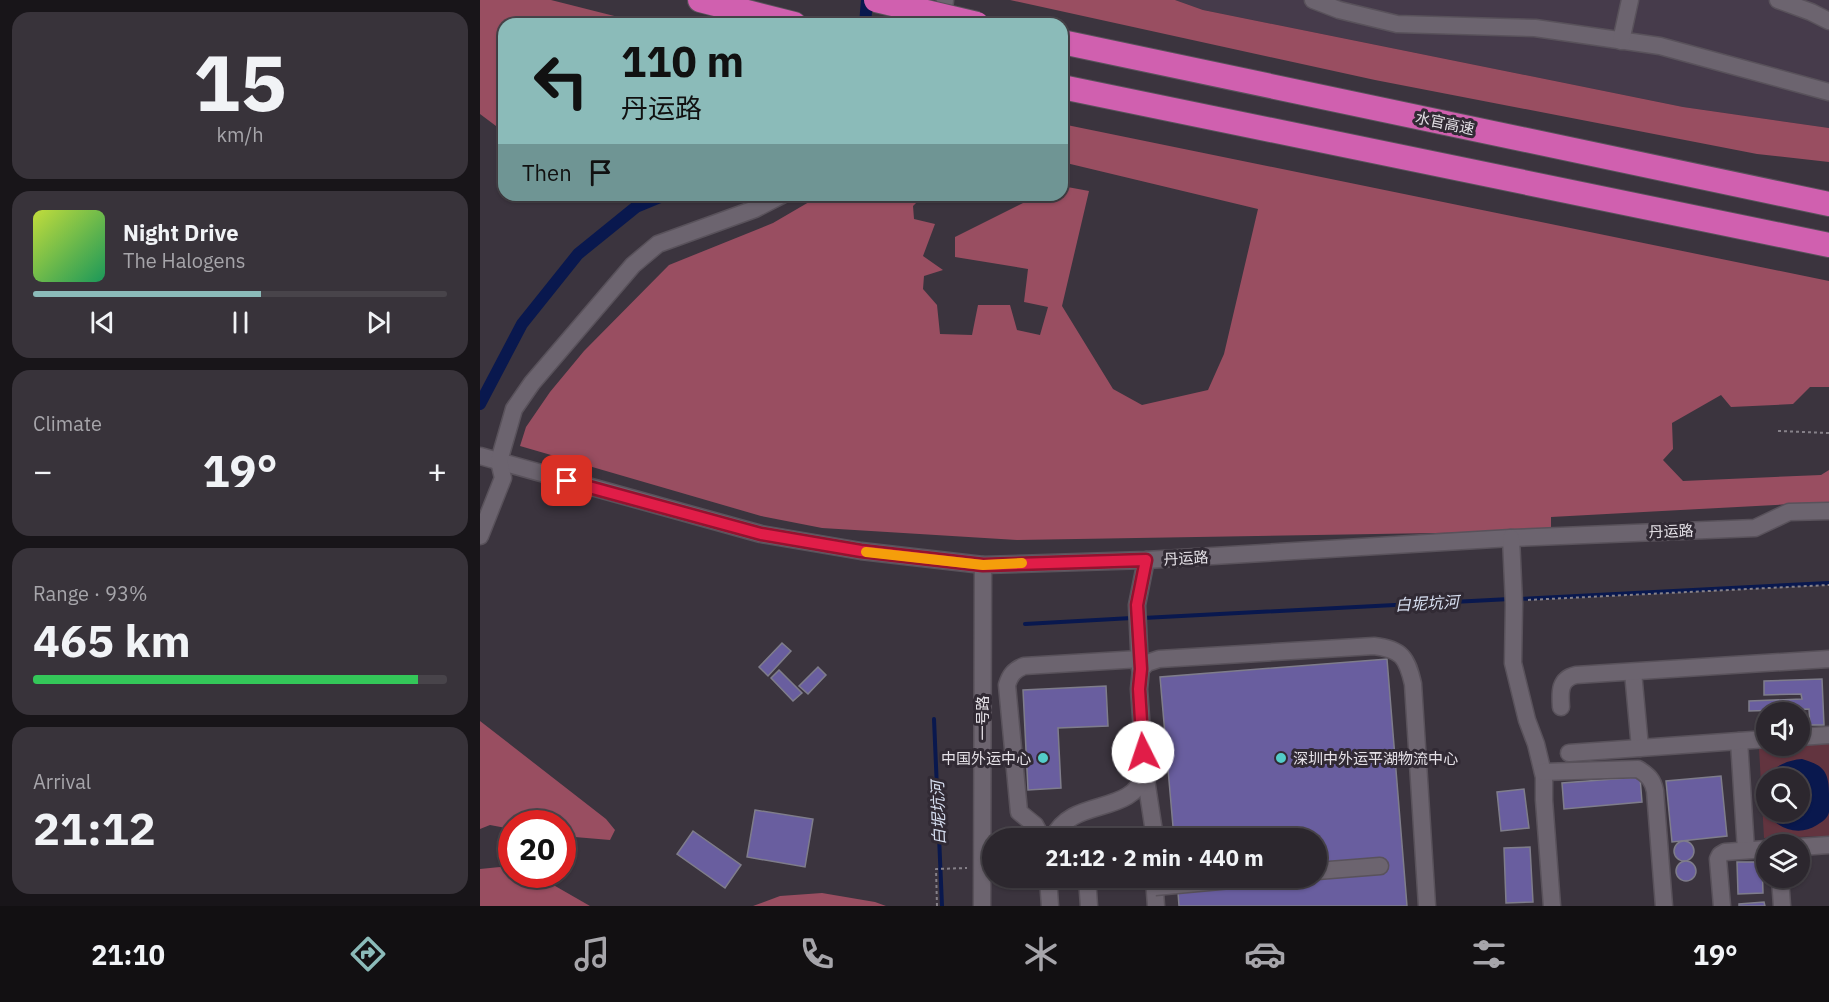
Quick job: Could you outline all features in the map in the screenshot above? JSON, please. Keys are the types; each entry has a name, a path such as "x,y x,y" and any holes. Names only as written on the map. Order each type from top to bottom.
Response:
{"highway":[{"path":"700,0 771,18"},
{"path":"876,0 952,18"},
{"name":"水官高速","path":"1068,43 1829,204"},
{"path":"1068,88 1829,245"}],"street":[{"path":"943,18 945,0"},
{"path":"1313,0 1339,10 1397,24 1535,28 1660,46 1829,92"},
{"path":"1621,41 1630,0"},
{"path":"1778,0 1829,21"},
{"path":"480,536 503,478 487,458 532,382 644,254 658,244 755,210 771,201"},
{"name":"丹运路","path":"487,458 761,534 861,551 983,565 1146,560 1511,538 1755,528 1789,512 1829,511"},
{"path":"1511,538 1511,559 1521,602 1513,663 1543,772 1552,906"},
{"path":"1146,560 1137,605 1139,689 1145,772 1153,828"},
{"name":"一号路","path":"982,828 983,565"},
{"path":"1037,828 1019,812 1008,696 1010,677 1016,669 1030,666 1140,664 1159,659 1374,646 1392,648 1408,665 1413,684 1427,906"},
{"path":"1561,707 1560,689 1568,677 1576,675 1829,659"},
{"path":"1633,672 1640,748"},
{"path":"1810,736 1829,735"},
{"path":"1569,753 1756,740"},
{"path":"1739,741 1746,850"},
{"path":"1543,772 1638,769 1647,774 1653,782 1655,791 1664,906"},
{"path":"1059,828 1064,821 1077,814 1129,796 1142,782 1145,772"},
{"path":"1810,846 1829,845"},
{"path":"1722,906 1720,855 1725,852 1756,850"},
{"path":"1327,871 1380,866"},
{"name":"一号路","path":"982,888 982,906"},
{"path":"1049,888 1050,906"},
{"path":"1088,888 1089,906"},
{"path":"1156,888 1158,906"},
{"path":"1781,888 1782,906"}],"path":[{"path":"1778,432 1829,433"},
{"path":"1521,602 1829,585"},
{"path":"937,906 936,869 982,866"}],"shaded area":[{"path":"480,0 551,0 622,18 498,18 498,128 480,114"},
{"path":"1010,0 1175,0 1203,10 1683,107 1829,128 1829,162 1757,154 1375,80"},
{"path":"1175,0 1829,0 1829,128 1683,107 1203,10"},
{"path":"1068,125 1829,281 1829,387 1810,387 1793,404 1731,407 1721,395 1672,423 1673,449 1663,460 1683,481 1821,475 1829,470 1829,502 1551,517 1551,531 1017,540 822,528 761,516 520,446 526,427 550,392 584,351 669,265 773,223 811,201 918,201 913,206 914,219 935,224 923,256 943,270 924,276 923,289 937,305 940,334 972,335 978,305 1010,305 1017,330 1040,335 1048,307 1024,302 1028,269 955,257 955,237 1027,201 1068,201 1068,187 1089,191 1062,306 1113,389 1142,405 1208,390 1224,354 1258,209 1068,163"},
{"path":"480,721 606,819 615,830 610,840 576,837 576,810 498,810 498,827 490,825 480,829"},
{"path":"1829,742 1829,836 1764,834 1763,822 1810,822 1810,768 1760,768 1759,756 1810,756 1810,744"},
{"path":"1802,759 1820,767 1826,774 1829,812 1824,820 1810,829 1796,831 1782,827 1776,822 1810,822 1810,768 1776,768"},
{"path":"498,867 498,888 559,888 590,906 480,906 480,869"},
{"path":"822,893 886,906 753,906 780,896"}],"building":[{"path":"782,643 791,651 768,676 759,667"},
{"name":"深圳中外运平湖物流中心","path":"1387,659 1407,906 1179,906 1178,888 1327,888 1327,828 1173,828 1160,677"},
{"path":"818,667 826,675 808,694 799,686"},
{"path":"779,670 802,693 793,701 771,678"},
{"path":"1822,679 1824,725 1810,725 1810,702 1756,702 1756,711 1749,711 1749,701 1802,699 1801,694 1764,695 1764,681"},
{"name":"中国外运中心","path":"1106,686 1108,726 1058,728 1061,788 1028,790 1023,690"},
{"path":"1721,776 1727,836 1672,842 1666,781"},
{"path":"1640,777 1642,802 1564,809 1562,783"},
{"path":"1524,789 1529,828 1501,831 1497,792"},
{"path":"755,810 813,819 805,867 747,857"},
{"path":"693,831 741,865 725,888 677,854"},
{"path":"1684,841 1691,844 1694,851 1691,858 1684,861 1677,858 1674,851 1677,844"},
{"path":"1530,847 1533,902 1506,903 1504,848"},
{"path":"1686,861 1693,864 1696,871 1693,878 1686,881 1679,878 1676,871 1679,864"},
{"path":"1737,862 1756,862 1756,888 1763,888 1763,893 1738,894"},
{"path":"1764,902 1765,906 1739,906 1739,904"}],"waterway":[{"path":"866,18 867,0"},
{"path":"480,404 522,324 578,254 636,207 650,201"},
{"name":"白坭坑河","path":"1517,599 1829,583"},
{"name":"白坭坑河","path":"1143,618 1510,599"},
{"name":"白坭坑河","path":"1025,624 1132,618"},
{"name":"白坭坑河","path":"934,719 942,906"}],"slow traffic":[{"path":"866,552 983,565 1022,563"}],"place":[{"name":"中国外运中心","path":"1043,758"},
{"name":"深圳中外运平湖物流中心","path":"1281,758"}],"route":[{"path":"567,481 761,534 861,551 983,565 1146,560 1137,605 1143,752"}]}
